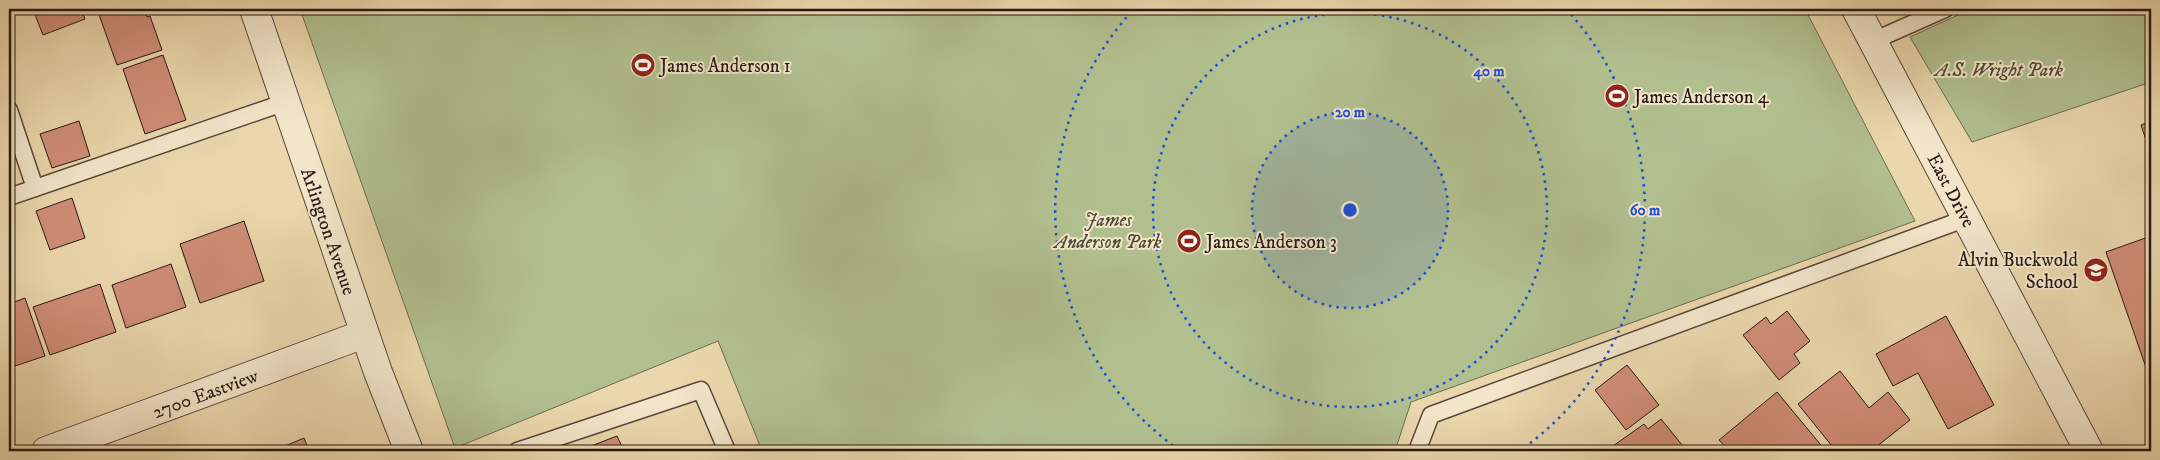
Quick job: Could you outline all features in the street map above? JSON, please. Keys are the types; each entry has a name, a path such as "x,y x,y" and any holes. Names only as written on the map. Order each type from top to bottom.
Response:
{"street":[{"name":"Arlington Avenue","path":"254,9 364,334 409,451"},
{"name":"East Drive","path":"1856,9 1968,218 2089,451"},
{"name":"2700 Eastview","path":"46,451 364,334"}],"lane":[{"path":"1873,42 1945,9"},
{"path":"9,197 286,102"},
{"path":"9,110 35,188"},
{"path":"1417,451 1431,415 1968,218"},
{"path":"517,451 701,390 727,451"}],"green space":[{"name":"James Anderson Park","path":"300,9 1805,9 1915,221 1411,402 1395,451 762,451 718,341 455,448"},
{"name":"A.S. Wright Park","path":"1971,9 2151,9 2151,82 1972,142 1910,37"}],"building":[{"path":"43,9 81,9 85,19 43,35 34,12"},
{"path":"97,9 144,9 147,17 150,16 162,50 117,65"},
{"path":"163,55 186,120 145,134 123,69"},
{"path":"79,121 90,156 52,168 40,134"},
{"path":"2151,121 2151,155 2141,125"},
{"path":"72,198 85,238 50,250 36,211"},
{"path":"244,221 264,281 200,303 180,244"},
{"path":"2151,236 2151,382 2106,252"},
{"path":"171,264 186,307 126,328 112,285"},
{"path":"100,284 116,332 50,355 33,307"},
{"path":"25,298 45,356 9,368 9,304"},
{"path":"1787,311 1810,341 1794,354 1800,363 1779,380 1743,335 1766,317 1771,324"},
{"path":"1946,316 1994,405 1948,429 1918,373 1893,386 1876,354"},
{"path":"1627,365 1659,405 1626,430 1595,390"},
{"path":"1840,371 1869,408 1888,392 1910,420 1871,451 1836,451 1798,404"},
{"path":"1777,392 1825,450 1729,451 1719,440"},
{"path":"1661,419 1687,451 1606,451 1644,424 1648,429"},
{"path":"617,436 624,451 578,451"},
{"path":"304,438 309,451 273,451"}],"place":[{"name":"James Anderson 1","path":"643,65"},
{"name":"James Anderson 4","path":"1617,96"},
{"name":"James Anderson 3","path":"1189,241"},
{"name":"Alvin Buckwold School","path":"2096,270"}]}
